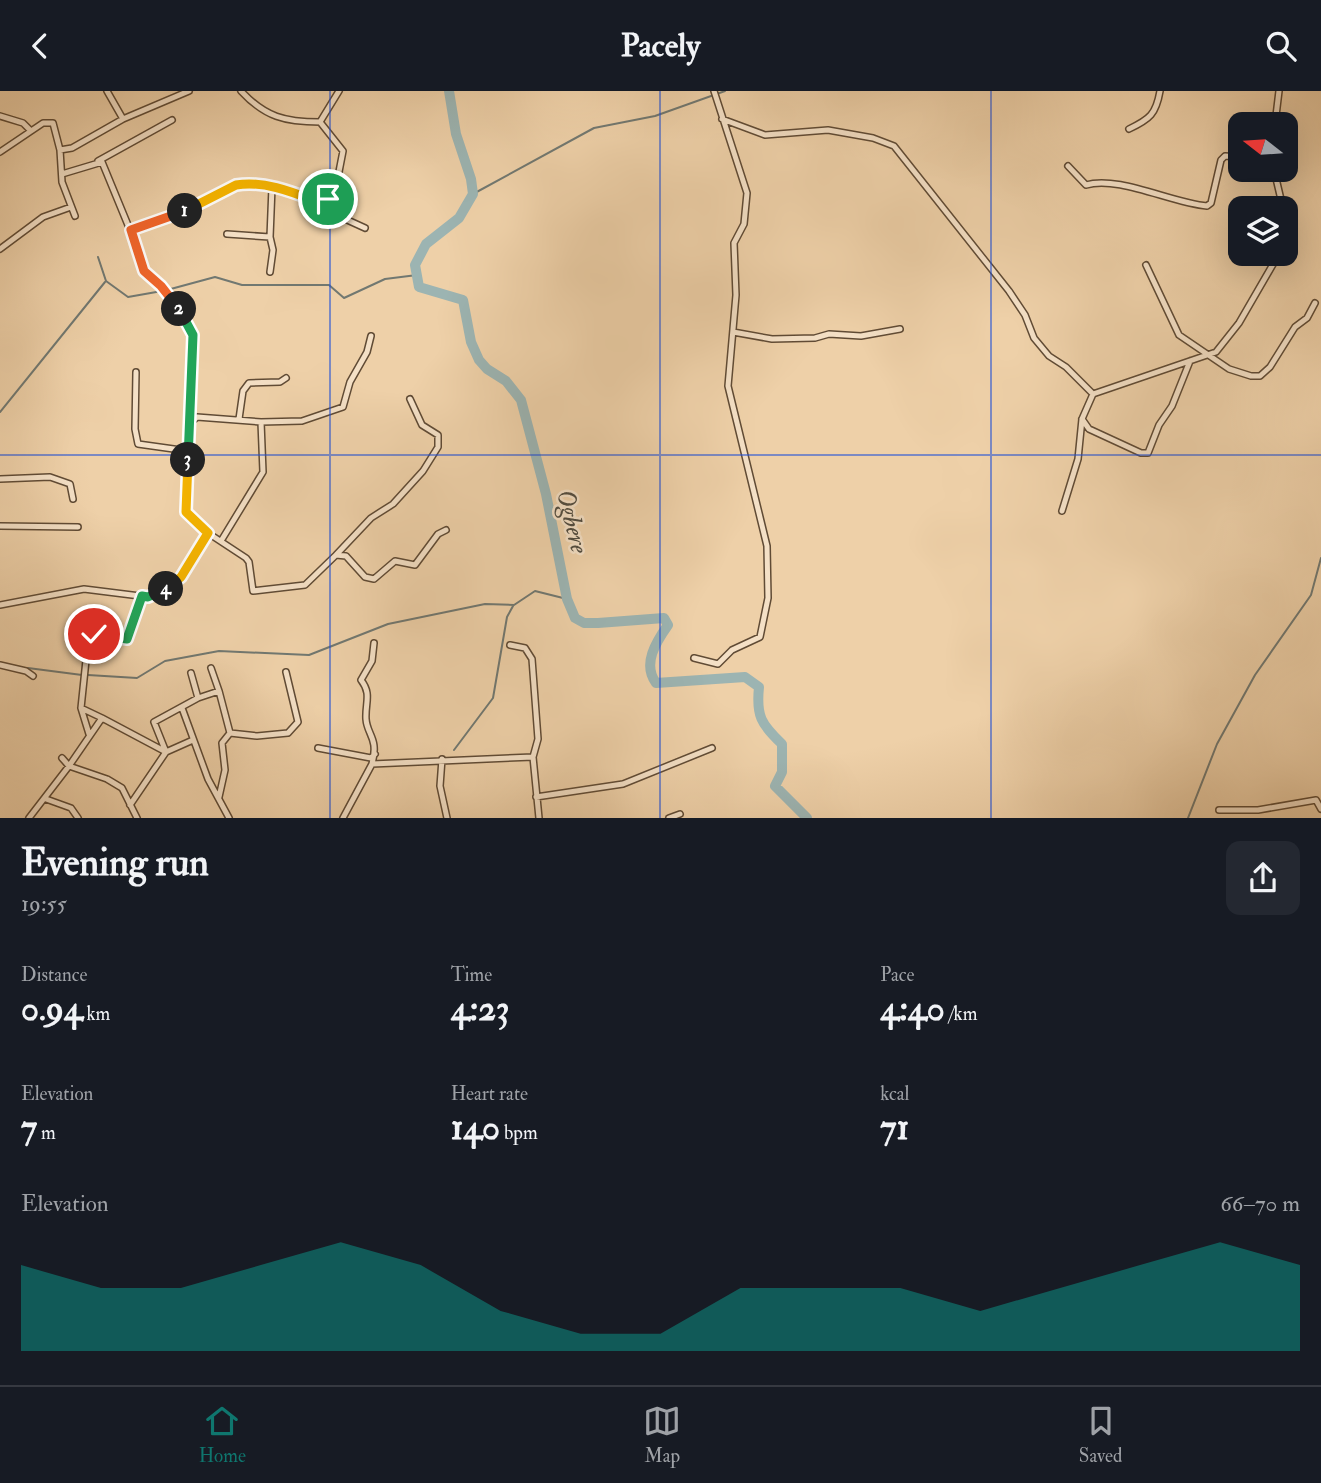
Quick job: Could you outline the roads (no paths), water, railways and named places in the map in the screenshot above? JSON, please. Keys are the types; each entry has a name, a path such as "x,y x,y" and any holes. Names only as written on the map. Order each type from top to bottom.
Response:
{"street":[{"path":"107,91 123,119"},
{"path":"60,150 72,148 123,119 189,91"},
{"path":"241,91 261,110 278,119 300,124 320,122"},
{"path":"320,122 338,91"},
{"path":"694,658 718,664 744,642 760,638 768,598 767,546 728,386 736,295 734,243 744,224 747,193 714,91"},
{"path":"1129,129 1148,120 1157,111 1160,91"},
{"path":"1276,112 1279,91"},
{"path":"0,115 23,123 31,131"},
{"path":"722,119 765,135 828,130 873,138 894,146 1009,291 1025,315 1034,338 1049,356 1066,367 1093,394"},
{"path":"62,174 98,161 172,120"},
{"path":"0,152 47,121 53,123 60,150 62,174 75,216"},
{"path":"320,122 343,151 333,192 321,203"},
{"path":"1068,166 1086,185 1111,183 1170,201 1207,206 1211,203 1222,160 1228,156"},
{"path":"98,161 105,168 131,230 144,271 167,293 193,335 186,512 208,533 249,562 251,589 255,592 304,585 371,518 393,504 422,471 438,447 438,435 422,425 410,399"},
{"path":"131,230 162,221 236,185 272,187 321,203 332,213 365,228"},
{"path":"270,272 273,250 270,237 272,187"},
{"path":"0,249 43,217 71,207"},
{"path":"228,235 270,237"},
{"path":"1146,265 1179,335 1229,369 1260,376 1270,367 1295,327 1307,318 1315,303"},
{"path":"1062,511 1078,459 1082,419 1093,394 1216,352 1239,323 1272,266"},
{"path":"733,332 772,339 830,334 861,337 900,329"},
{"path":"189,424 197,417 261,422 302,421 343,407 350,382 367,352 371,336"},
{"path":"1082,419 1089,429 1141,453 1148,453 1191,360"},
{"path":"136,372 135,429 138,444 188,451"},
{"path":"239,419 243,391 249,383 280,382 286,379"},
{"path":"221,541 263,472 261,422"},
{"path":"0,479 56,479 69,484 73,499"},
{"path":"0,526 78,527"},
{"path":"336,555 346,556 365,577 374,579 395,561 415,565 438,534 446,530"},
{"path":"0,605 84,589 148,597 174,585 208,533"},
{"path":"89,734 81,708 88,641 94,634 127,639 142,596"},
{"path":"343,818 375,754 370,727 365,722 369,694 361,680 372,661 374,643"},
{"path":"510,645 525,647 532,659 538,739 533,757 539,818"},
{"path":"0,665 33,675"},
{"path":"211,668 228,715 230,733 222,743 225,770 219,797"},
{"path":"230,733 257,736 294,730 298,722 286,672"},
{"path":"191,673 198,698"},
{"path":"166,752 154,722 198,698 219,691"},
{"path":"81,708 166,752"},
{"path":"182,708 193,740 229,818"},
{"path":"29,818 46,799 102,718"},
{"path":"130,806 166,752 193,740"},
{"path":"318,748 346,756 371,758 375,754"},
{"path":"536,797 623,784 712,748"},
{"path":"372,764 442,759 492,761 533,757"},
{"path":"62,758 69,767 107,779 122,788 136,818"},
{"path":"442,759 440,786 447,818"},
{"path":"46,799 71,808 78,818"},
{"path":"1220,810 1258,810 1316,800 1321,809"},
{"path":"669,818 680,814"}],"waterway":[{"name":"Ogbere","path":"449,91 456,134 471,179 473,194 459,218 426,244 415,265 419,287 463,300 471,342 479,360 487,369 506,381 521,400 546,494 567,599 575,618 584,623 664,618 668,625 655,646 650,661 656,683 745,677 759,687 759,713 769,731 782,744 782,772 775,786 807,818"},
{"path":"473,194 594,128 655,116 725,91"},
{"path":"98,257 106,281 128,297 162,291"},
{"path":"167,290 215,277 242,285 329,285 344,298 385,279 417,275"},
{"path":"0,412 105,282"},
{"path":"1188,818 1217,744 1255,675 1311,595 1321,558"},
{"path":"88,675 137,678 165,661 219,651 309,655 388,624 485,604 514,605 535,591 567,599"},
{"path":"454,750 493,698 507,617 513,606"},
{"path":"28,668 82,675"}]}
